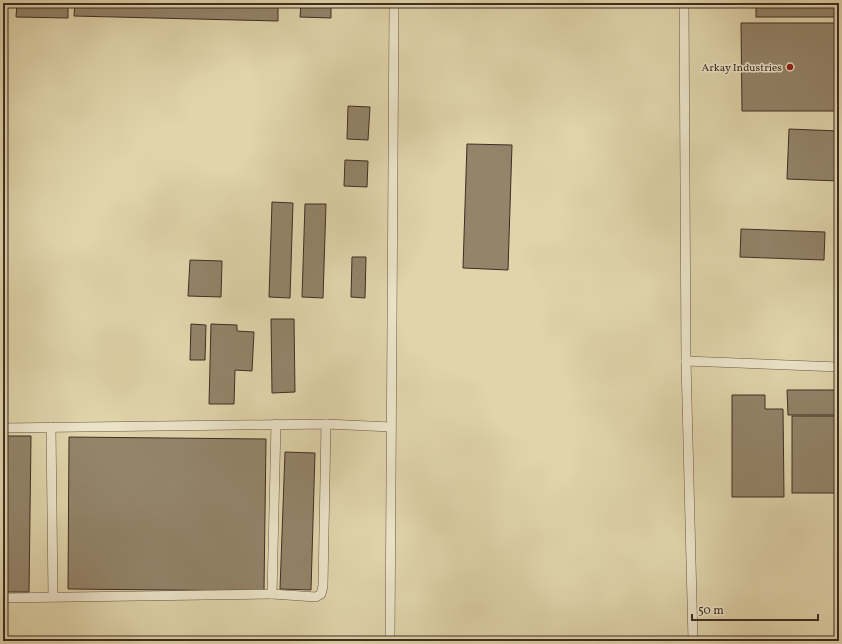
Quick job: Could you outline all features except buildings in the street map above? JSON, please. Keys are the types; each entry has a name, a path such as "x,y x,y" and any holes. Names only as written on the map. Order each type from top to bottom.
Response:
{"lane":[{"path":"390,641 394,3"},
{"path":"684,3 686,361 694,641"},
{"path":"686,361 839,367"},
{"path":"3,428 276,424 326,424 391,427"},
{"path":"272,594 276,424"},
{"path":"3,598 272,594 316,597 321,594 323,586 326,424"},
{"path":"51,427 53,597"}],"place":[{"name":"Arkay Industries","path":"790,67"}]}
